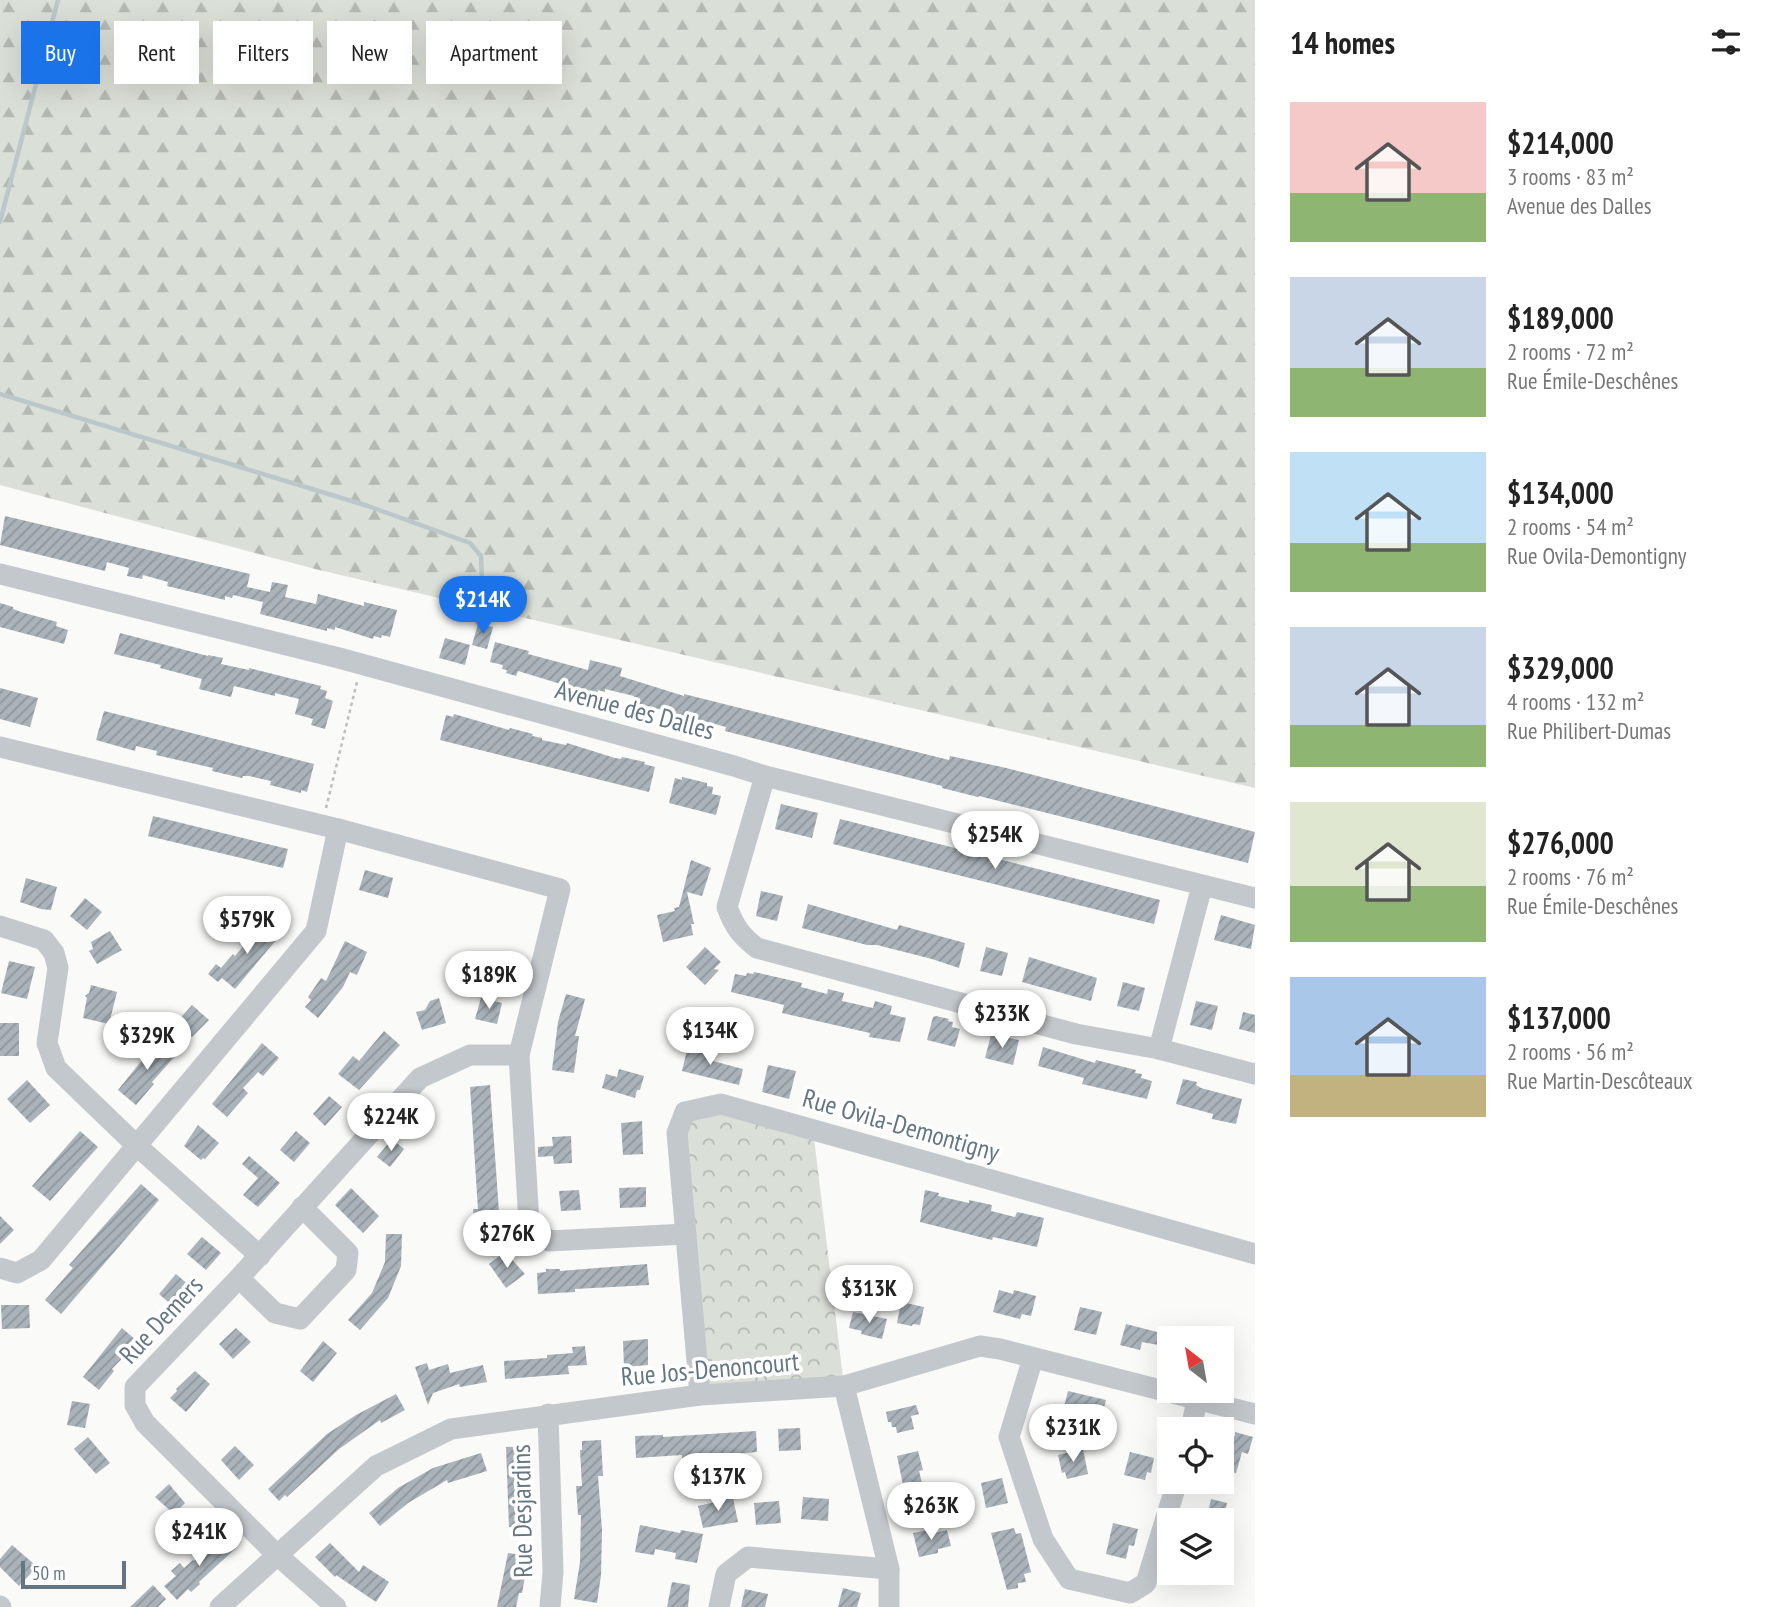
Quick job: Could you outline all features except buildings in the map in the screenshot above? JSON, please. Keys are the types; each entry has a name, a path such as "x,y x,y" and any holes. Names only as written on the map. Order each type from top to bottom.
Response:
{"street":[{"name":"Avenue des Dalles","path":"0,574 362,664 765,776 1255,898"},
{"path":"0,747 330,827 561,888 519,1055 529,1223 549,1241 686,1234"},
{"path":"765,776 727,907 734,926 757,948 1076,1034 1159,1049 1255,1074"},
{"path":"0,1268 17,1273 41,1260 316,930 330,827"},
{"path":"1159,1049 1202,886"},
{"path":"0,926 44,940 54,953 58,968 47,1043 56,1068 136,1145 260,1256"},
{"name":"Rue Demers","path":"276,1554 145,1423 135,1405 135,1387 260,1256 420,1078 470,1055 519,1055"},
{"name":"Rue Ovila-Demontigny","path":"700,1395 677,1133 685,1112 721,1104 1255,1254"},
{"name":"Rue Demers","path":"239,1278 275,1313 300,1319 346,1270 348,1253 302,1207"},
{"name":"Rue Jos-Denoncourt","path":"220,1607 376,1466 451,1429 700,1395 844,1386 980,1346 1157,1389"},
{"path":"1033,1357 1009,1437 1043,1539 1069,1578 1130,1594 1146,1583 1173,1494"},
{"path":"844,1386 889,1569 889,1607"},
{"name":"Rue Jos-Denoncourt","path":"1216,1404 1255,1414"},
{"name":"Rue Desjardins","path":"548,1414 553,1572 550,1607"},
{"path":"276,1554 336,1607"},
{"path":"719,1607 726,1574 748,1557 889,1569"}],"path":[{"path":"330,827 362,664"}],"green space":[{"path":"0,0 1255,0 1255,788 315,569 0,485"},
{"path":"721,1104 813,1130 844,1386 700,1395 685,1112"}],"waterway":[{"path":"0,222 58,0"},
{"path":"0,394 368,506 470,543 481,556 483,611"}]}
